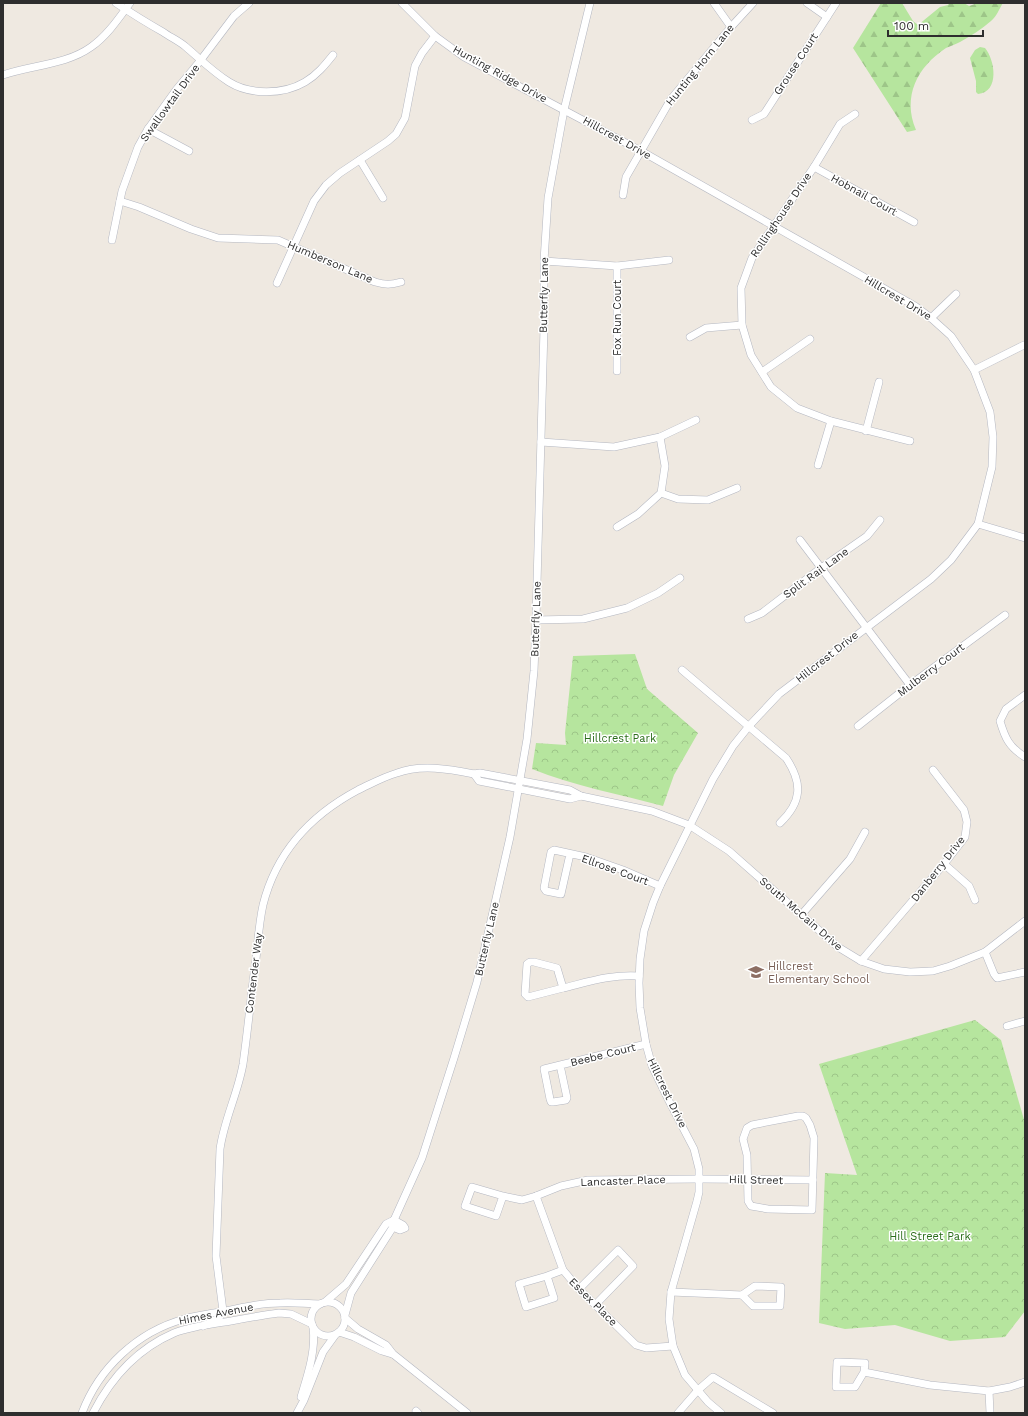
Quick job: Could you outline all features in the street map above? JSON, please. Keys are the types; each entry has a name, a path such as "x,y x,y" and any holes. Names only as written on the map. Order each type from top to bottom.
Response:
{"street":[{"path":"116,3 128,6 186,46 200,61 229,82 240,87 262,92 273,92 294,87 305,82 325,66 333,54"},
{"name":"Swallowtail Drive","path":"112,240 120,201 130,166 148,129 176,90 234,16 249,3"},
{"name":"Hunting Ridge Drive","path":"402,3 435,36 464,57 564,110"},
{"name":"Butterfly Lane","path":"345,1316 351,1293 393,1224 424,1152 475,989 510,838 530,718 534,671 544,328 544,261 548,198 564,110 590,3"},
{"path":"714,3 731,27"},
{"name":"Hunting Horn Lane","path":"622,195 626,177 671,99 753,3"},
{"path":"807,3 827,17"},
{"name":"Grouse Court","path":"752,120 764,114 836,3"},
{"path":"3,75 63,60 91,47 108,31 128,6"},
{"path":"277,283 314,201 326,185 340,173 396,134 408,108 415,66 422,53 435,36"},
{"name":"Hillcrest Drive","path":"564,110 641,151 915,306 951,336 974,370 990,412 993,437 992,467 978,524 951,560 931,579 779,694 749,726 733,746 713,779 689,825 660,886 644,931 638,976 640,1008 646,1044 652,1066 694,1150 699,1170 697,1201 671,1292 669,1319 673,1346 685,1375 721,1413"},
{"name":"Rollinghouse Drive","path":"855,114 840,124 814,167 772,226 752,258 741,288 742,325 751,355 771,387 798,408 831,421 910,441"},
{"path":"148,129 188,151"},
{"path":"360,160 382,198"},
{"name":"Hobnail Court","path":"814,167 914,222"},
{"name":"Humberson Lane","path":"120,201 218,238 278,240 375,282 385,285 392,285 401,282"},
{"path":"544,261 617,266 669,260"},
{"name":"Fox Run Court","path":"617,266 617,371"},
{"path":"931,318 956,294"},
{"path":"690,337 706,328 742,325"},
{"path":"762,372 810,339"},
{"path":"974,370 1024,345"},
{"path":"866,431 879,382"},
{"path":"541,442 614,447 660,437 696,420"},
{"path":"818,464 831,421"},
{"path":"617,527 638,514 661,493 665,466 660,437"},
{"path":"661,493 678,499 708,500 737,488"},
{"name":"Split Rail Lane","path":"748,619 762,613 821,568 867,536 880,520"},
{"path":"978,524 1025,538"},
{"path":"800,540 910,685"},
{"path":"536,620 583,619 627,608 658,593 680,578"},
{"name":"Mulberry Court","path":"858,726 910,685 1005,615"},
{"path":"682,670 786,758 793,768 797,778 798,793 792,811 780,824"},
{"path":"1025,694 1006,710 1000,721 1006,739 1016,751 1025,757"},
{"name":"Contender Way","path":"223,1311 216,1256 220,1149 224,1128 241,1073 261,916 274,874 290,848 304,830 321,814 337,802 398,772 416,768 435,768 474,774 480,773 520,780"},
{"name":"Danberry Drive","path":"861,961 944,864 965,837 967,822 964,810 933,770"},
{"name":"Contender Way","path":"474,774 479,781 519,789"},
{"name":"South McCain Drive","path":"520,780 570,790 581,796 652,811 689,825 729,851 838,947 861,961 884,969 910,972 933,970 950,966 985,952 1025,921"},
{"name":"South McCain Drive","path":"519,789 570,799 581,796"},
{"path":"802,914 850,859 865,832"},
{"name":"Ellrose Court","path":"570,854 561,894 546,891 544,888 551,852 554,850 586,857 623,870 660,886"},
{"path":"944,864 969,886 975,900"},
{"path":"985,952 997,978 1025,972"},
{"path":"563,988 557,968 534,962 530,962 528,964 525,994 528,997 604,978 638,976"},
{"path":"1007,1026 1025,1021"},
{"name":"Beebe Court","path":"560,1065 567,1098 566,1100 551,1102 544,1069 560,1065 646,1044"},
{"path":"798,1116 803,1116 806,1118 813,1132 814,1138 813,1180 812,1210 768,1209 751,1206 748,1201 747,1154 743,1139 747,1128 758,1123 798,1116"},
{"name":"Hill Street","path":"699,1179 813,1180"},
{"name":"Lancaster Place","path":"503,1196 496,1216 465,1206 472,1187 522,1200 561,1186 588,1180 699,1179"},
{"name":"Essex Place","path":"536,1196 562,1270 579,1289 596,1304 636,1345 646,1348 673,1346"},
{"name":"Butterfly Lane","path":"322,1303 346,1284 386,1224 393,1224"},
{"path":"579,1289 618,1250 633,1266 596,1304"},
{"path":"546,1276 554,1298 526,1307 519,1284 562,1270"},
{"path":"671,1292 742,1294 755,1286 781,1286 780,1306 753,1306 742,1294"},
{"path":"297,1413 313,1350 311,1320 313,1310 322,1303 330,1302 340,1306 345,1316 358,1328 386,1345 393,1354 467,1413"},
{"name":"Himes Avenue","path":"82,1413 98,1382 110,1366 130,1346 152,1331 196,1316 223,1311 280,1303 322,1303"},
{"path":"204,1326 219,1318 223,1311"},
{"name":"Himes Avenue","path":"93,1413 113,1380 137,1355 174,1333 204,1326 279,1313 291,1314 312,1325"},
{"path":"297,1413 304,1400 323,1352 344,1326 345,1316"},
{"path":"312,1325 321,1334 331,1336 338,1333 356,1338 382,1351 393,1354"},
{"path":"837,1362 865,1363 864,1372 855,1388 836,1387 837,1362"},
{"path":"864,1372 930,1385 989,1391 1010,1387 1025,1382"},
{"path":"678,1413 698,1390 713,1377 773,1413"},
{"path":"989,1391 990,1413"}],"green space":[{"path":"881,3 902,3 913,21 918,25 940,7 948,5 949,3 964,3 969,6 978,3 1003,3 995,17 988,24 957,44 946,48 927,64 920,74 915,84 911,106 912,118 916,130 907,132 853,48"},
{"path":"980,47 985,48 988,53 994,75 990,88 985,92 978,94 976,92 976,81 970,58 975,50"},
{"name":"Hillcrest Park","path":"635,654 647,689 698,733 674,775 663,806 580,785 532,769 536,743 566,745 565,733 573,656"},
{"name":"Hill Street Park","path":"975,1020 1001,1040 1025,1123 1025,1311 1005,1337 950,1341 895,1325 845,1329 819,1323 825,1173 857,1175 819,1064"}],"place":[{"name":"Hillcrest Elementary School","path":"756,972"}]}
